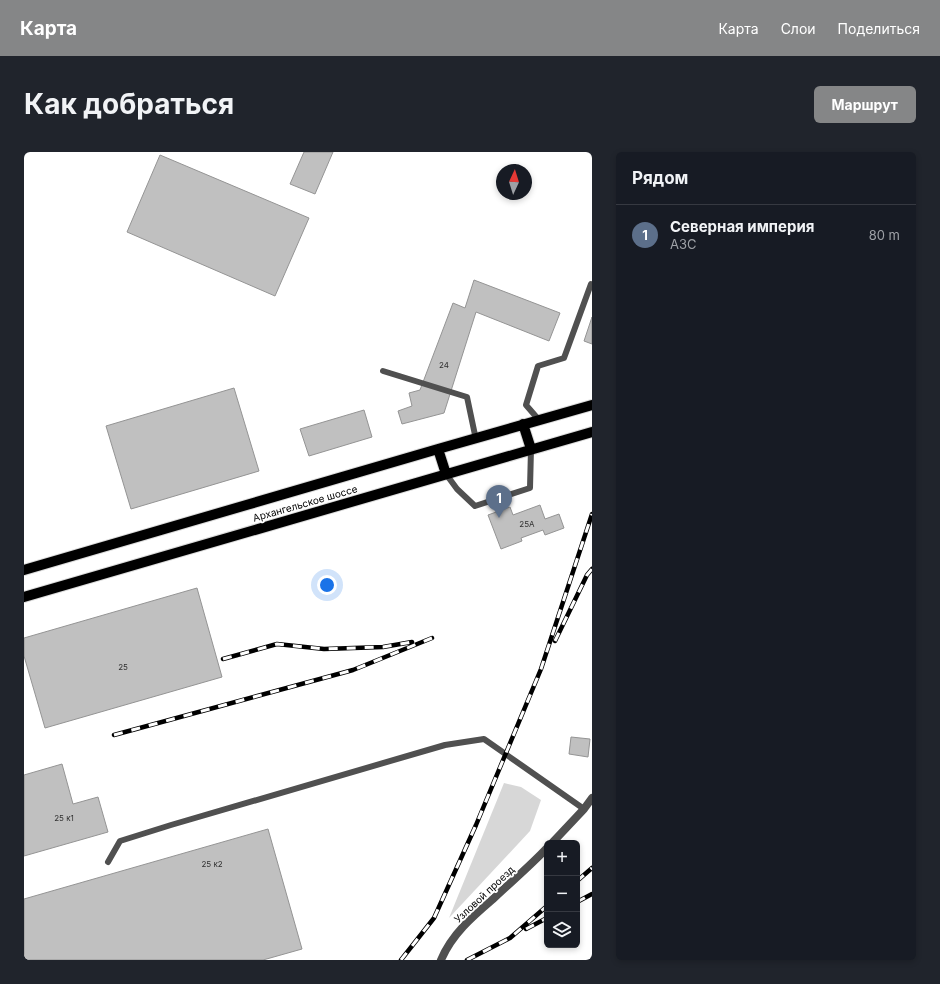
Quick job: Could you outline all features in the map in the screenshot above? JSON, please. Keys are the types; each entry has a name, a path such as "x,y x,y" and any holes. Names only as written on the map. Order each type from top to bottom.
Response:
{"main road":[{"name":"Архангельское шоссе","path":"24,570 592,405"},
{"path":"523,424 531,449"},
{"name":"Архангельское шоссе","path":"24,597 592,432"},
{"path":"438,449 446,474"}],"street":[{"path":"555,840 584,809 592,798"},
{"name":"Узловой проезд","path":"441,960 445,949 463,926 544,851"}],"lane":[{"path":"539,420 526,405 538,366 564,358 591,284"},
{"path":"383,372 467,397 475,435"},
{"path":"446,474 475,506 530,488 531,449"},
{"path":"108,862 120,841 171,824 445,745 484,740 584,809"}],"shaded area":[{"path":"504,783 521,787 541,800 530,831 449,918"}],"building":[{"path":"304,152 333,152 315,194 290,184"},
{"path":"160,155 309,218 275,296 127,232"},
{"path":"474,280 560,313 549,341 476,312 444,413 402,424 398,411 412,406 409,393 420,390 453,303 465,308"},
{"path":"592,317 592,344 584,341"},
{"path":"234,388 259,471 131,509 106,426"},
{"path":"364,410 372,437 309,456 300,429"},
{"path":"540,505 545,519 559,514 564,528 545,535 543,530 521,538 522,541 501,549 488,515 510,507 513,515"},
{"path":"197,588 222,677 45,728 24,656 24,638"},
{"path":"571,737 590,739 588,757 569,754"},
{"path":"62,764 73,804 98,797 108,832 24,856 24,775"},
{"path":"268,829 302,949 263,960 24,960 24,899"}],"railway":[{"path":"401,960 434,918 476,825 541,669 592,514"},
{"path":"555,641 587,575 592,569"},
{"path":"114,735 353,670 432,638"},
{"path":"223,659 277,644 324,649 383,647 412,642"},
{"path":"580,878 592,868"},
{"path":"580,900 592,894"},
{"path":"467,960 510,938 544,909"},
{"path":"526,929 544,920"}],"place":[{"name":"Северная империя","path":"499,518"}]}
